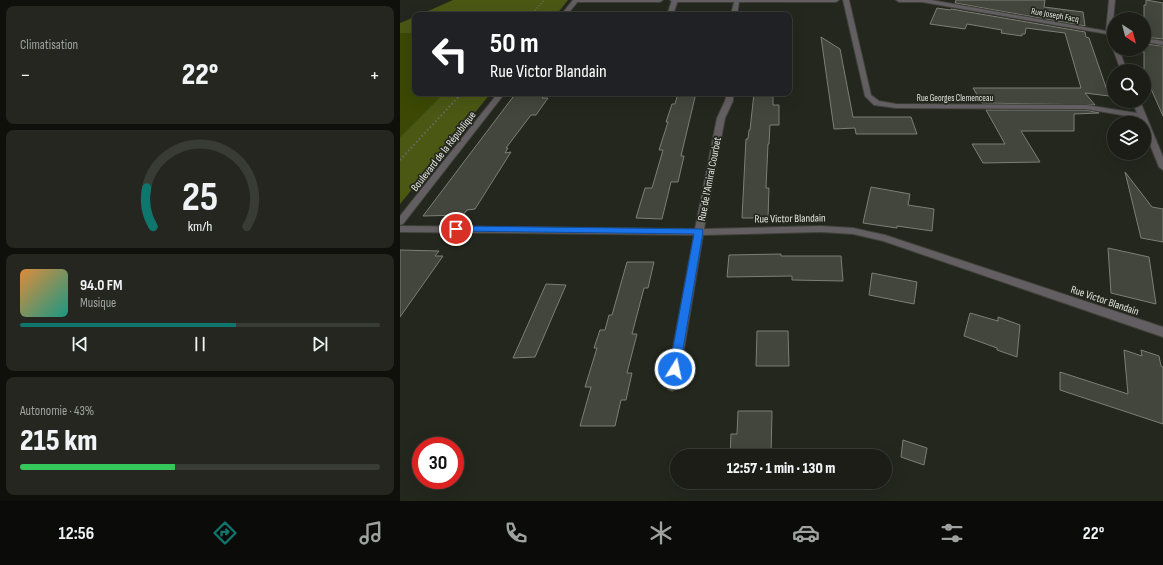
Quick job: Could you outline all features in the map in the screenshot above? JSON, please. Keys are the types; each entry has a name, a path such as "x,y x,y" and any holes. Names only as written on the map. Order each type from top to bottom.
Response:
{"street":[{"path":"566,12 576,0 660,0"},
{"path":"671,12 674,0 836,0"},
{"path":"735,12 737,0"},
{"name":"Rue Georges Clemenceau","path":"846,0 868,96 877,103 896,106 1086,107 1142,116"},
{"name":"Rue Joseph Facq","path":"899,0 922,0 1107,33"},
{"path":"1112,0 1112,12"},
{"path":"1151,41 1163,43"},
{"name":"Boulevard de la République","path":"400,222 500,96"},
{"name":"Rue de l'Amiral Courbet","path":"672,385 721,118 729,101 730,96"},
{"path":"1139,108 1142,116"},
{"path":"1151,138 1163,167"},
{"name":"Rue Victor Blandain","path":"400,229 699,232 821,229 853,231 885,238 1163,332"}],"path":[{"path":"534,12 544,0"},
{"path":"400,160 459,96"}],"green space":[{"path":"453,0 568,0 558,12 426,12"},
{"path":"412,18 412,34 400,33 400,23"},
{"path":"400,33 412,34 412,96 441,96 400,137"},
{"path":"441,96 489,96 400,204 400,137"}],"building":[{"path":"956,0 1045,0 1044,7 1083,12 1085,26 955,3"},
{"path":"1146,0 1163,3 1163,39 1151,38 1151,12 1144,12 1144,5 1146,5"},
{"path":"937,8 951,9 1085,32 1086,37 1089,38 1107,90 1107,96 1085,93 1095,105 982,103 973,88 1081,88 1065,33 1026,28 1025,34 1022,34 1022,36 1001,33 1002,30 967,24 965,29 930,24"},
{"path":"821,37 840,49 853,117 911,117 917,134 856,134 855,128 834,129"},
{"path":"1151,45 1163,46 1163,116 1151,89 1151,64 1144,64 1144,56 1151,56"},
{"path":"514,96 544,96 542,98 548,98 536,115 531,115 506,148 508,148 505,153 511,152 475,209 467,210 463,215 423,216"},
{"path":"677,96 695,96 681,156 684,156 678,182 671,182 662,219 636,218 645,188 652,188 663,150 659,150 668,122 666,122 672,104 675,104"},
{"path":"754,96 773,96 773,105 779,105 779,125 770,125 766,188 769,188 768,218 742,218 746,139 748,139"},
{"path":"986,110 1086,110 1099,113 1074,114 1074,131 1021,131 1040,162 983,163 972,144 1005,144"},
{"path":"1125,172 1152,207 1163,209 1163,242 1141,238"},
{"path":"871,187 910,194 908,205 934,209 932,231 863,223"},
{"path":"1108,248 1149,257 1156,304 1111,293"},
{"path":"400,250 439,251 435,256 443,256 400,317"},
{"path":"781,254 781,256 841,256 843,281 792,280 792,276 727,277 729,255"},
{"path":"627,262 654,262 648,288 644,288 632,334 637,334 627,373 632,373 626,400 621,400 615,426 580,426 591,387 585,387 597,348 594,348 600,330 605,330 609,315 612,315"},
{"path":"872,273 917,282 914,304 869,295"},
{"path":"546,284 566,285 535,357 513,358"},
{"path":"970,313 998,321 998,317 1020,325 1017,357 964,336"},
{"path":"757,331 788,331 789,366 756,366"},
{"path":"1124,350 1142,356 1141,350 1159,356 1161,366 1163,367 1163,424 1060,390 1060,372 1128,394"},
{"path":"738,411 772,411 771,449 730,449 731,434 737,434"},
{"path":"903,440 927,448 924,465 901,457"}],"route":[{"path":"456,229 699,232 675,369"}]}
